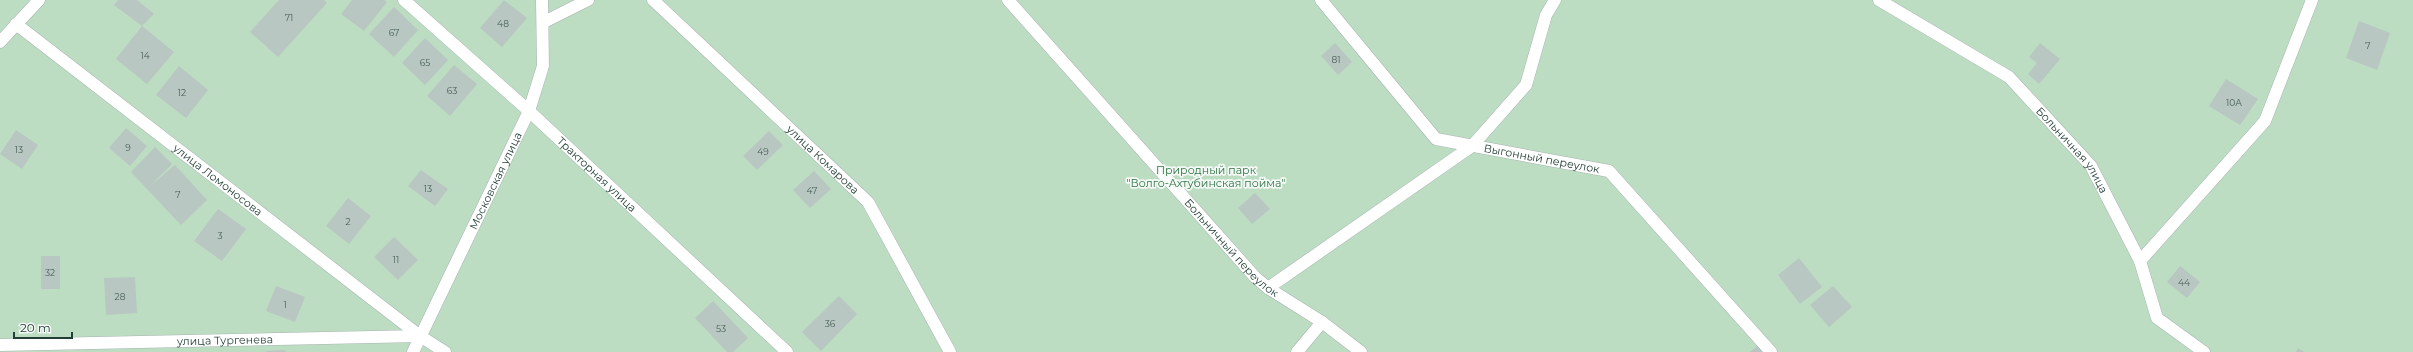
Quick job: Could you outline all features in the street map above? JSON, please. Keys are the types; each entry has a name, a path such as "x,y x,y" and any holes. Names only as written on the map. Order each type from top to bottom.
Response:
{"street":[{"path":"0,42 39,0"},
{"name":"Тракторная улица","path":"404,0 529,111 787,352"},
{"name":"Московская улица","path":"413,352 529,111 543,66 544,22 542,0"},
{"path":"544,22 588,0"},
{"name":"улица Комарова","path":"653,0 868,202 950,352"},
{"name":"Больничный переулок","path":"1008,0 1254,277 1268,288 1322,322 1361,352"},
{"name":"Выгонный переулок","path":"1321,0 1436,139 1610,171 1771,352"},
{"path":"1268,288 1472,146 1526,85 1546,15 1555,0"},
{"name":"Больничная улица","path":"1878,0 2009,78 2091,166 2140,261 2157,318 2204,352"},
{"path":"2140,261 2266,120 2312,0"},
{"name":"улица Ломоносова","path":"16,24 420,336"},
{"path":"1297,352 1322,322"},
{"path":"420,336 445,352"},
{"name":"улица Тургенева","path":"0,345 420,336"}],"green space":[{"name":"Природный парк \"Волго-Ахтубинская пойма\"","path":"0,0 2413,0 2413,352 0,352"}],"building":[{"path":"118,0 137,0 154,14 142,26 114,5"},
{"path":"279,0 324,0 327,3 278,57 250,32"},
{"path":"352,0 384,0 387,2 364,31 341,14"},
{"path":"504,0 527,18 502,47 480,28"},
{"path":"394,7 418,30 394,57 369,34"},
{"path":"2359,21 2390,33 2377,70 2346,58"},
{"path":"142,26 174,52 147,84 116,59"},
{"path":"425,38 448,60 425,85 402,63"},
{"path":"1335,43 1352,62 1338,75 1321,56"},
{"path":"2040,43 2060,59 2039,84 2028,74 2037,63 2029,57"},
{"path":"454,65 477,84 450,116 427,96"},
{"path":"179,66 208,90 186,118 156,95"},
{"path":"2226,79 2258,99 2240,125 2209,106"},
{"path":"126,128 147,146 130,166 109,148"},
{"path":"16,130 38,145 22,169 0,154"},
{"path":"769,131 783,145 757,170 743,156"},
{"path":"155,147 172,164 150,186 175,165 207,200 181,225 131,172"},
{"path":"421,170 448,189 435,206 408,186"},
{"path":"814,171 831,189 810,208 793,190"},
{"path":"1255,193 1270,209 1252,224 1238,208"},
{"path":"348,198 371,216 349,244 326,226"},
{"path":"218,209 246,229 222,261 194,241"},
{"path":"394,237 418,260 398,280 374,257"},
{"path":"41,256 60,256 60,289 41,289"},
{"path":"1799,258 1822,287 1800,304 1778,275"},
{"path":"2180,266 2200,282 2187,298 2167,282"},
{"path":"135,277 137,313 106,315 104,278"},
{"path":"276,286 305,297 295,322 266,311"},
{"path":"1833,286 1852,307 1829,327 1810,305"},
{"path":"839,296 857,314 821,351 802,332"},
{"path":"713,301 748,338 733,352 727,352 695,318"},
{"path":"1761,343 1768,352 1750,352"},
{"path":"2298,348 2304,352 2296,352"},
{"path":"285,350 286,352 266,352 266,351"}]}
